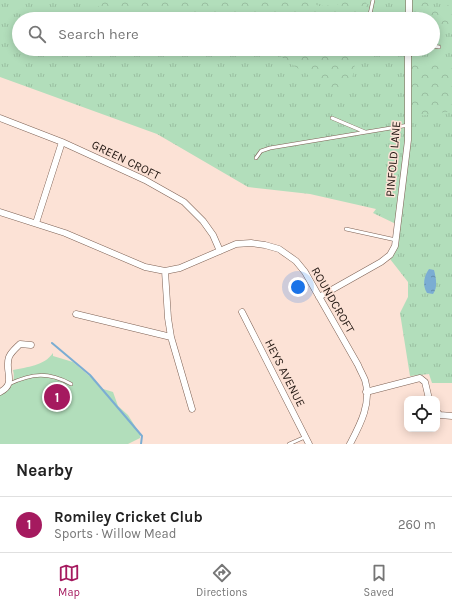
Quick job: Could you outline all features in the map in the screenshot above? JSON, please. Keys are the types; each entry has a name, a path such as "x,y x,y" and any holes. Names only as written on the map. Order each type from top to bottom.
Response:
{"street":[{"path":"408,12 409,0"},
{"name":"PINFOLD LANE","path":"395,243 408,140 408,56"},
{"name":"GREEN CROFT","path":"0,118 62,142 145,180 184,202 203,221 213,235 220,251"},
{"path":"36,223 62,142"},
{"name":"ROUNDCROFT","path":"0,212 65,233 145,267 165,271 180,268 236,244 265,244 279,249 301,266 358,365 365,381 366,392 364,412 350,444"},
{"path":"319,297 381,262 390,255 395,243"},
{"path":"165,271 168,318 171,337 192,409"},
{"name":"HEYS AVENUE","path":"242,312 309,444"},
{"path":"76,314 171,337"},
{"path":"0,392 9,384 7,367 10,354 20,344 30,345"},
{"path":"366,392 420,378 425,382 429,396"},
{"path":"440,415 452,416"}],"lane":[{"path":"370,12 373,0"},
{"path":"332,118 365,132"},
{"path":"256,158 261,151 270,148 408,125"},
{"path":"346,229 395,243"},
{"path":"9,384 23,378 40,375 52,376 71,384"},
{"path":"289,444 305,437"}],"green space":[{"path":"0,0 452,0 452,383 432,383 429,374 410,376 400,313 408,297 408,282 390,259 396,224 373,213 376,209 310,194 248,187 157,134 0,77"},
{"path":"93,0 306,0 319,6 337,5 344,0 367,0 365,12 187,12 167,10 103,10 93,2"},
{"path":"411,0 426,0 432,10 452,4 452,32 440,33 440,12 410,12"},
{"path":"280,56 357,56 350,89 341,92 303,72"},
{"path":"410,61 452,61 452,111 412,117"},
{"path":"53,353 53,356 73,362 93,379 100,388 113,392 118,406 128,415 140,434 140,438 128,444 0,444 0,395 7,391 12,385 14,378 13,370 29,367 45,361"}],"water":[{"path":"429,269 434,270 435,276 436,285 433,294 427,293 424,287 425,278"}],"waterway":[{"path":"52,343 90,375 142,436 141,444"}],"place":[{"name":"Romiley Cricket Club","path":"57,397"}]}
